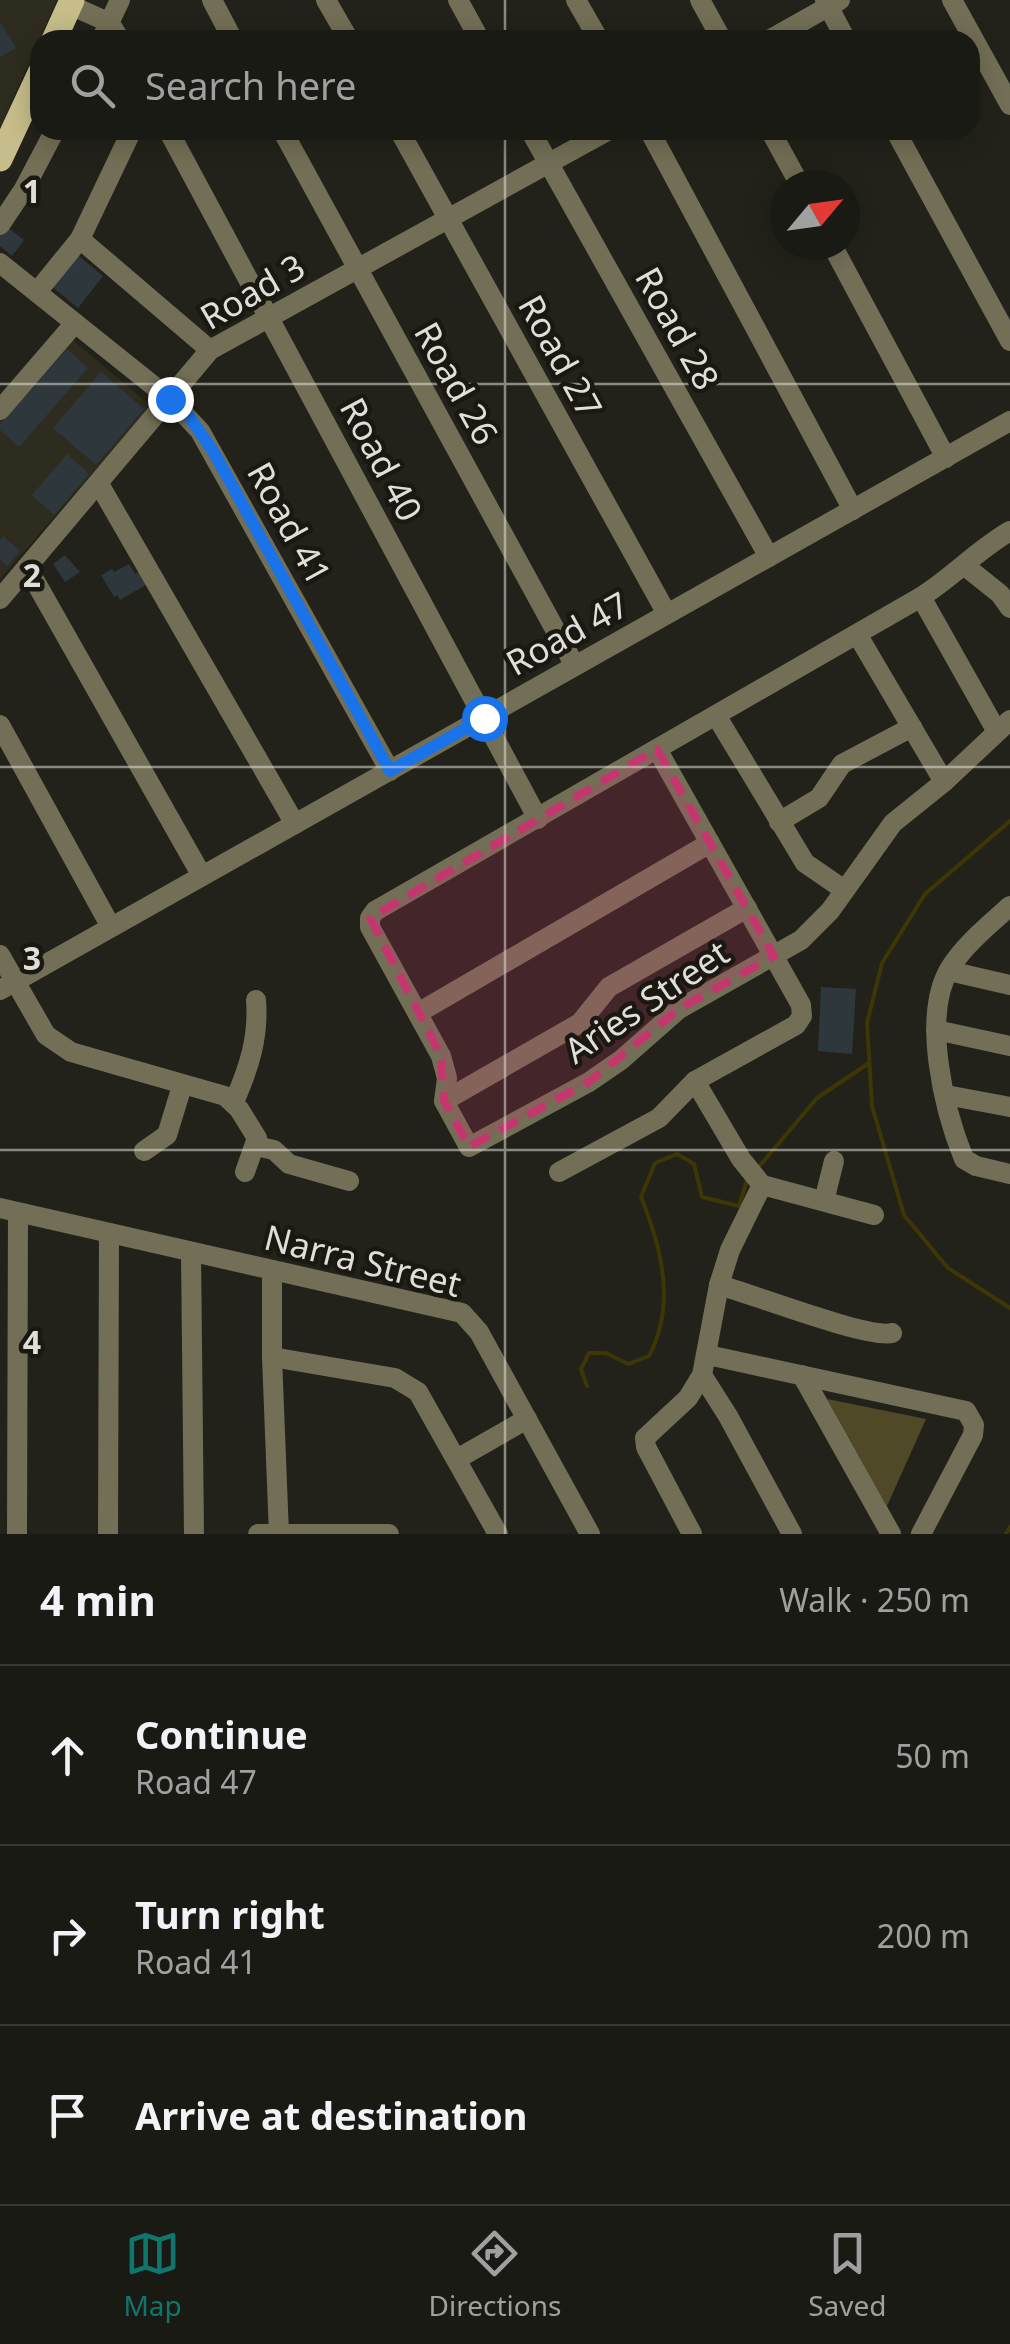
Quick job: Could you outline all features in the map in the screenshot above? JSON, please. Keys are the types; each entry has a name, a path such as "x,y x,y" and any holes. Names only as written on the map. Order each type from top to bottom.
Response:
{"main road":[{"path":"58,30 71,2"},
{"path":"0,160 30,94"}],"street":[{"path":"111,30 120,0"},
{"path":"212,0 228,30"},
{"path":"326,0 343,30"},
{"path":"458,0 474,30"},
{"path":"576,0 592,30"},
{"path":"700,0 716,30"},
{"path":"952,0 969,30"},
{"path":"71,2 105,30"},
{"path":"785,30 831,2 842,30"},
{"path":"980,51 1010,105"},
{"path":"0,225 49,140"},
{"path":"37,292 80,239 127,140"},
{"name":"Road 40","path":"173,140 538,819"},
{"name":"Road 26","path":"288,140 575,666"},
{"name":"Road 27","path":"404,140 668,614"},
{"name":"Road 28","path":"536,140 769,557"},
{"name":"Road 3","path":"0,598 210,350 591,140"},
{"path":"654,140 853,510"},
{"path":"775,140 792,170"},
{"path":"900,140 1010,341"},
{"path":"80,239 210,350"},
{"path":"840,260 946,458"},
{"name":"Road 41","path":"0,263 188,415 213,451 390,771"},
{"path":"0,410 75,322"},
{"name":"Road 47","path":"8,986 1010,422"},
{"path":"99,484 295,824"},
{"path":"444,1100 447,1078 441,1056 370,928 375,910 921,597 966,566 985,545 1010,531"},
{"path":"966,566 1000,594 1010,608"},
{"path":"27,567 202,876"},
{"path":"921,597 1003,725"},
{"path":"857,634 944,782"},
{"path":"717,717 805,863 842,890"},
{"path":"0,725 111,928"},
{"name":"Aries Street","path":"444,1100 469,1147 622,1060 679,1010 817,927 893,824 1003,725"},
{"path":"779,822 819,798 842,764 912,727"},
{"path":"559,1172 659,1118 696,1081 796,1024 802,1016 801,1005 657,749"},
{"path":"418,1013 710,843"},
{"path":"1010,906 959,955 948,971 936,1030 946,1095 964,1159 1010,1174"},
{"path":"444,1100 580,1022 610,987 747,908"},
{"path":"0,955 8,986 56,1044 182,1086 226,1096 234,1102 257,1138 246,1172"},
{"path":"948,971 1010,985"},
{"path":"234,1102 248,1072 255,1040 256,1000"},
{"path":"936,1030 1010,1046"},
{"path":"696,1081 741,1159 762,1184 874,1215"},
{"path":"144,1151 167,1135 182,1086"},
{"path":"946,1095 1010,1107"},
{"path":"256,1146 274,1150 288,1164 349,1181"},
{"path":"824,1201 834,1161"},
{"path":"692,1534 646,1448 645,1438 688,1398 705,1365 719,1285 738,1227 762,1184"},
{"path":"9,1211 9,1380 18,1534"},
{"name":"Narra Street","path":"9,1211 462,1313 478,1332 590,1534"},
{"path":"108,1534 109,1234"},
{"path":"190,1252 194,1534"},
{"path":"272,1270 279,1534"},
{"path":"719,1285 857,1330 883,1336 892,1334"},
{"path":"272,1357 408,1383 426,1405 498,1534"},
{"path":"705,1365 802,1375 958,1407 971,1418 974,1434 920,1534"},
{"path":"705,1365 792,1534"},
{"path":"802,1375 891,1534"},
{"path":"456,1459 527,1419"},
{"path":"258,1534 390,1534"}],"highlighted area":[{"path":"657,749 774,956 679,1009 589,1082 469,1147 444,1101 441,1056 370,918"}],"shaded area":[{"path":"0,0 57,0 44,30 30,30 30,61 0,128"},
{"path":"69,337 151,406 0,579 0,418"},
{"path":"827,1399 926,1419 887,1506"}],"building":[{"path":"0,22 16,48 0,57"},
{"path":"6,226 24,240 12,256 0,246 0,235"},
{"path":"75,253 103,276 78,308 50,285"},
{"path":"67,349 88,368 19,447 0,430 0,424"},
{"path":"101,372 144,409 96,465 53,428"},
{"path":"67,454 89,474 54,515 32,495"},
{"path":"3,536 20,551 7,566 0,559"},
{"path":"65,555 80,572 65,582 53,564"},
{"path":"129,564 135,574 144,569 151,582 120,600 101,575"},
{"path":"821,987 856,989 852,1054 818,1051"}],"waterway":[{"path":"1010,821 925,894 882,963 867,1023 872,1106 904,1215 948,1268 1010,1308"},
{"path":"757,1169 817,1098 869,1063"},
{"path":"587,1386 581,1369 589,1353 606,1353 628,1364 649,1356 657,1337 663,1277 641,1197 655,1163 677,1154 694,1164 702,1197 739,1206 747,1180"},
{"path":"1006,1534 1010,1527"}],"route":[{"path":"170,399 188,415 213,451 390,771 484,718"}]}
